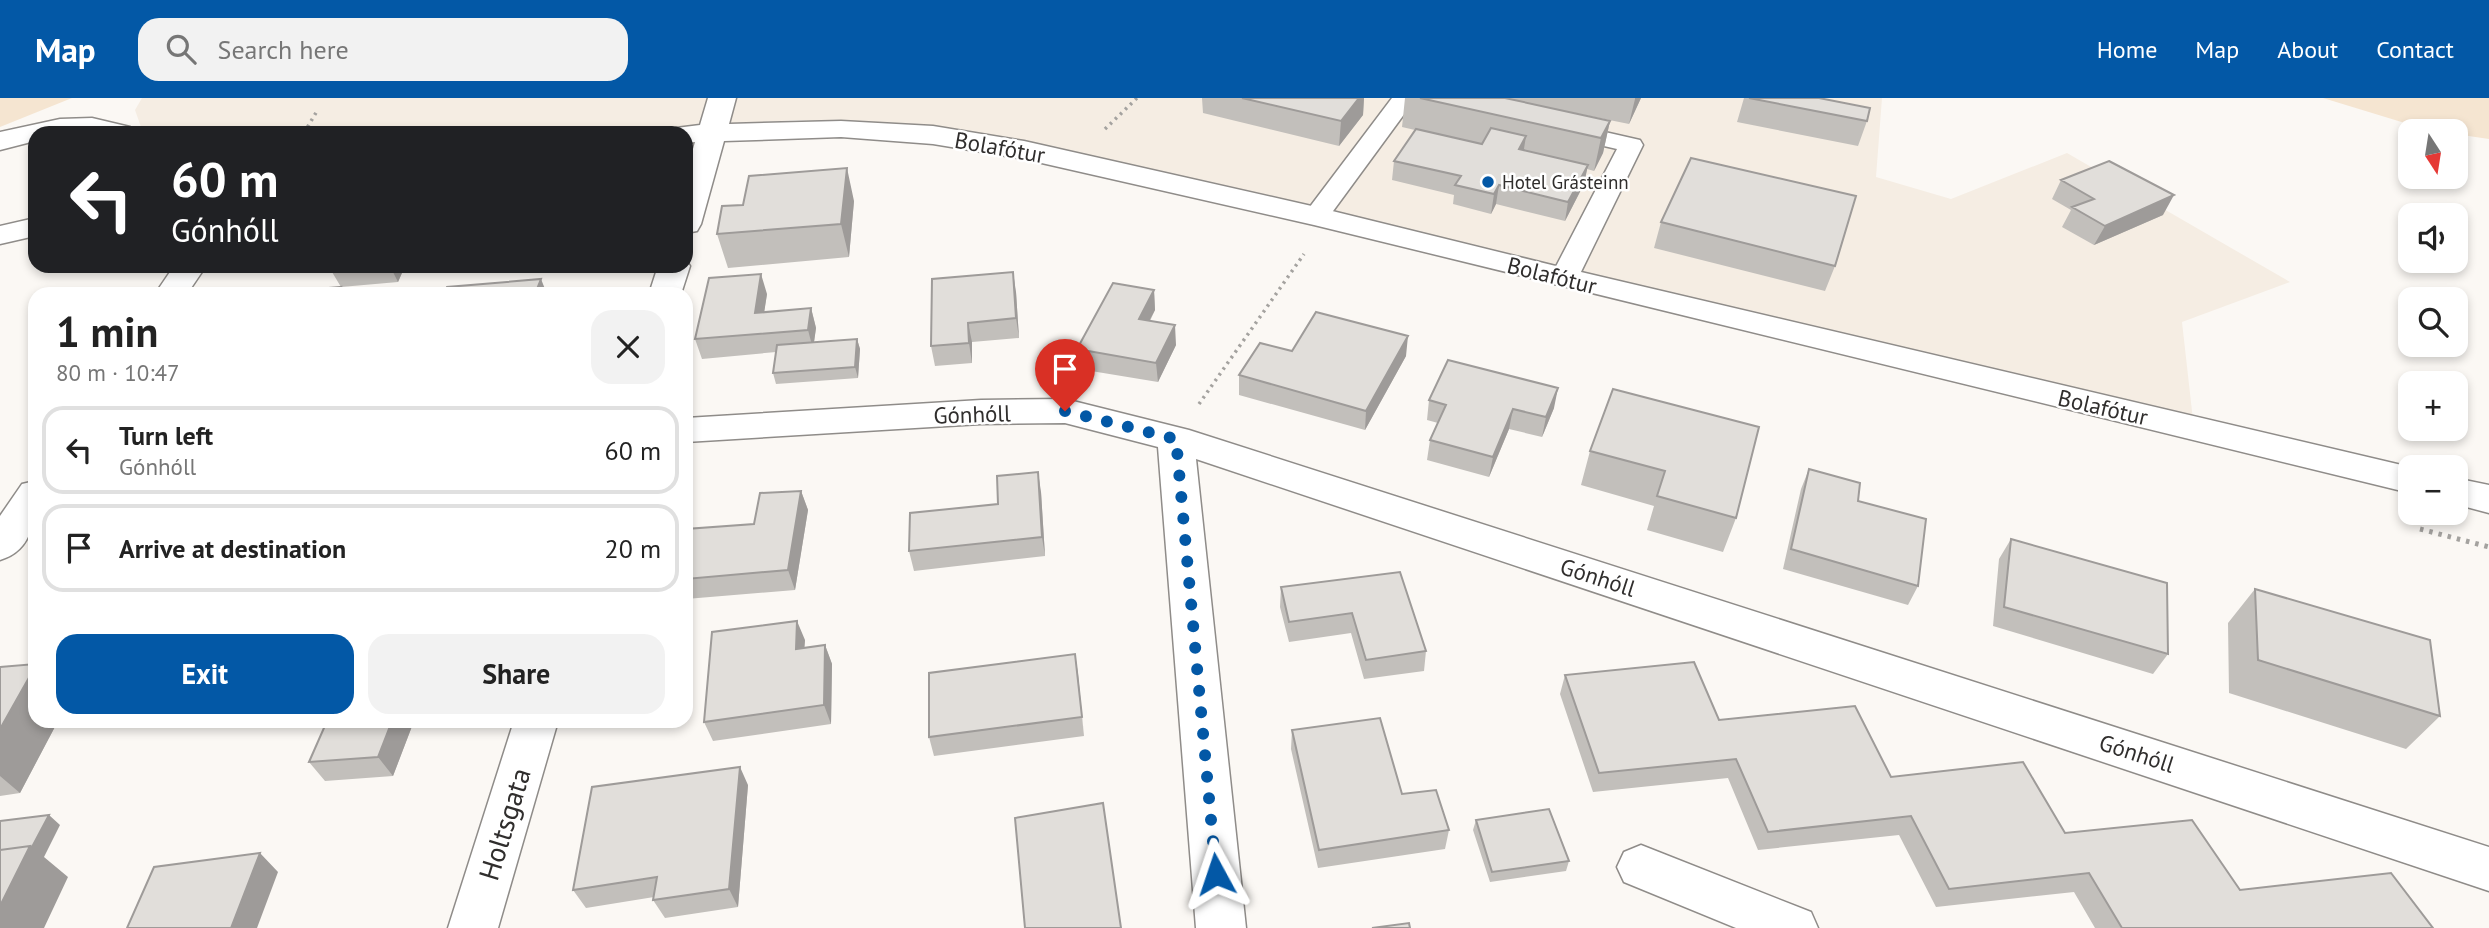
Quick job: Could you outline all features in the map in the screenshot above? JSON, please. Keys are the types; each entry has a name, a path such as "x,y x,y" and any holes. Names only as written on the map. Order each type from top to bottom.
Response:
{"street":[{"path":"64,126 90,98"},
{"path":"693,178 700,133 722,98"},
{"name":"Bolafótur","path":"700,133 841,129 979,141 1074,160 2398,477"},
{"path":"0,141 28,135"},
{"path":"0,235 28,229"},
{"name":"Gónhóll","path":"693,430 981,412 1065,411 1176,439 2489,869"},
{"path":"1176,439 1221,928"},
{"path":"2468,494 2489,499"},
{"path":"0,546 28,504"},
{"name":"Holtsgata","path":"472,928 534,728"},
{"path":"1641,867 1793,928"}],"lane":[{"path":"1316,216 1404,98"},
{"path":"1541,124 1631,145 1564,278"}],"path":[{"path":"308,126 317,111"},
{"path":"1176,439 1307,250"},
{"path":"2420,529 2489,547"}],"shaded area":[{"path":"0,98 72,98 0,127"},
{"path":"142,98 1882,98 1876,177 1951,199 2067,153 2290,282 2182,322 2193,420 918,126 796,120 693,126 141,126 135,110"},
{"path":"2323,98 2489,98 2489,139 2468,136 2468,119 2398,121"}],"building":[{"path":"1242,98 1359,98 1341,121"},
{"path":"1420,98 1505,98 1610,121 1601,138"},
{"path":"1749,98 1819,98 1870,108 1867,121"},
{"path":"1491,128 1526,136 1519,149 1588,165 1568,202 1499,185 1494,194 1455,185 1461,176 1394,161 1416,129 1482,144"},
{"path":"1691,158 1856,196 1835,266 1661,222"},
{"path":"2109,161 2174,195 2105,226 2072,207 2094,199 2061,180"},
{"path":"847,168 841,224 717,234 722,206 743,205 749,176"},
{"path":"1013,272 1016,318 968,323 969,343 931,346 932,279"},
{"path":"761,274 755,313 811,308 808,330 695,339 709,278"},
{"path":"541,279 538,287 447,287"},
{"path":"1113,283 1154,290 1139,319 1175,325 1156,363 1077,349"},
{"path":"1316,312 1408,336 1366,411 1239,375 1260,343 1292,351"},
{"path":"857,339 855,367 773,373 777,345"},
{"path":"1448,360 1558,388 1546,417 1513,409 1493,457 1430,440 1446,405 1429,400"},
{"path":"1613,389 1759,427 1736,518 1657,496 1665,471 1590,451"},
{"path":"1809,469 1860,483 1858,501 1926,519 1918,586 1791,549"},
{"path":"1038,472 1042,537 909,551 910,513 998,504 997,476"},
{"path":"801,491 788,570 693,578 693,528 754,524 760,493"},
{"path":"2011,539 2167,583 2168,654 2004,607"},
{"path":"1400,572 1426,651 1366,660 1352,613 1289,622 1281,587"},
{"path":"2255,589 2430,640 2440,716 2258,660"},
{"path":"797,621 796,649 825,645 824,705 704,722 712,632"},
{"path":"1075,654 1082,717 929,737 929,673"},
{"path":"1694,662 1719,720 1855,706 1891,777 2023,762 2065,833 2192,820 2240,890 2391,873 2433,928 2122,928 2089,873 1949,889 1911,816 1768,832 1736,759 1599,773 1565,675"},
{"path":"28,665 28,679 0,729 0,667"},
{"path":"1380,718 1402,794 1436,790 1449,830 1319,850 1292,730"},
{"path":"324,728 389,728 378,757 309,762"},
{"path":"740,767 729,889 653,900 657,877 573,890 592,787"},
{"path":"1103,803 1121,928 1025,928 1015,818"},
{"path":"1549,809 1569,861 1492,872 1476,820"},
{"path":"49,815 32,847 0,850 0,821"},
{"path":"30,846 0,906 0,850"},
{"path":"260,853 231,928 127,928 154,867"},
{"path":"1409,923 1410,928 1372,928"}],"place":[{"name":"Hotel Grásteinn","path":"1488,182"}],"route":[{"path":"1065,411 1176,439 1216,874"}]}
